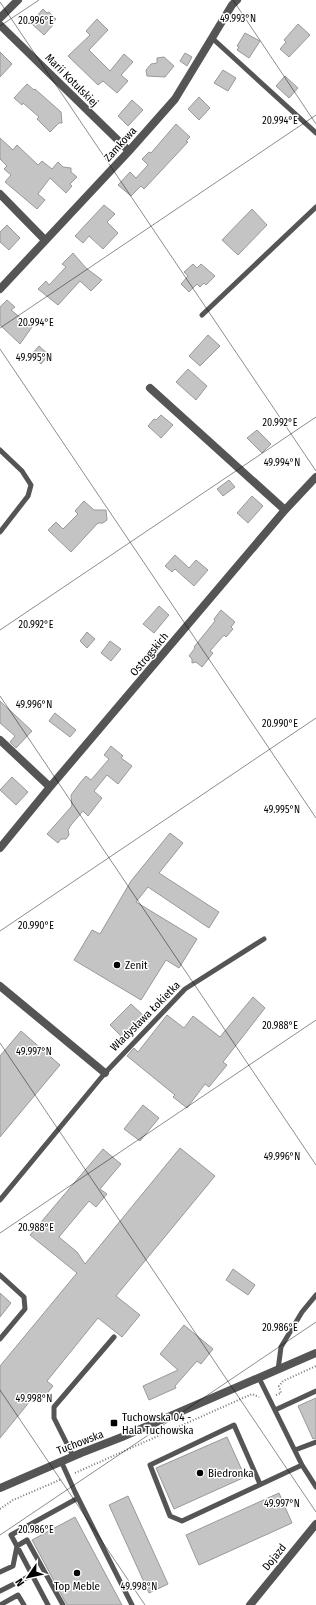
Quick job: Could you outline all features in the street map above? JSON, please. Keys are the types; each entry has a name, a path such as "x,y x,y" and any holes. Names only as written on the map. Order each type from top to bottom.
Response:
{"street":[{"path":"0,18 18,0"},
{"name":"Zamkowa","path":"0,289 175,99 232,5 237,0"},
{"name":"Marii Kotulskiej","path":"0,25 128,151"},
{"path":"0,194 45,240"},
{"path":"150,388 285,510"},
{"name":"Ostrogskich","path":"0,848 285,510 316,477"},
{"path":"0,740 50,787"},
{"path":"0,986 105,1073"},
{"name":"Tuchowska","path":"0,1488 316,1353"},
{"name":"Dojazd","path":"250,1605 316,1524"}],"lane":[{"path":"212,38 316,133"},
{"path":"202,315 316,207"},
{"path":"0,450 22,471 31,485 28,496 0,532"},
{"name":"Władysława Łokietka","path":"0,1200 105,1073 185,989 264,939"},
{"path":"0,1275 24,1297 25,1309 0,1339"},
{"path":"278,1370 281,1347 302,1312 316,1295"},
{"path":"73,1456 54,1418 54,1407 114,1337"},
{"path":"259,1378 302,1465 316,1487"},
{"path":"275,1410 316,1391"},
{"path":"260,1484 234,1425 150,1465 170,1516 182,1521 302,1465"},
{"path":"295,1450 316,1442"},
{"path":"61,1461 132,1605"},
{"path":"48,1605 12,1535 78,1498"},
{"path":"0,1572 12,1566 17,1546 27,1540 63,1605"},
{"path":"0,1591 32,1575"},
{"path":"0,1605 18,1595 24,1605"}],"path":[{"path":"0,1509 14,1500 252,1394 258,1396 262,1401 270,1398 281,1393 279,1386 283,1381 316,1366"}],"building":[{"path":"43,9 47,13 49,12 56,19 44,35 31,23"},
{"path":"97,19 108,30 89,50 110,71 124,54 133,62 121,75 128,81 117,93 103,81 98,85 68,56 90,35 86,31"},
{"path":"298,24 310,35 289,57 280,49 286,42 284,40"},
{"path":"245,33 260,41 249,58 237,50 239,47 237,46"},
{"path":"0,52 12,64 0,77"},
{"path":"185,53 192,57 187,66 180,61"},
{"path":"164,57 174,66 165,77 147,76 146,70 151,64 157,63 157,58"},
{"path":"223,70 236,78 228,91 214,83"},
{"path":"285,76 298,88 289,98 276,86"},
{"path":"27,84 34,90 35,89 61,112 62,123 59,123 50,132 37,119 39,117 23,103 22,105 14,98"},
{"path":"199,97 210,108 199,120 188,109"},
{"path":"132,100 143,110 128,126 118,116"},
{"path":"176,124 190,137 186,141 188,142 144,189 141,186 131,196 118,185 130,172 136,178 148,165 142,159 149,152 151,153"},
{"path":"0,138 13,150 17,145 38,165 42,161 52,169 58,162 63,167 71,168 71,172 77,177 70,184 72,186 66,193 50,178 38,194 45,200 37,209 5,182 11,175 4,169 7,166 0,159"},
{"path":"104,205 115,214 107,222 118,233 103,249 89,236 83,243 75,236"},
{"path":"252,209 267,225 238,255 222,240"},
{"path":"7,225 20,238 9,250 0,242 0,232"},
{"path":"73,253 86,268 102,280 91,291 80,281 58,305 38,289 46,281 49,285 66,267 62,264"},
{"path":"193,264 197,268 201,264 215,276 206,285 204,283 200,287 197,284 189,292 181,284 188,276 184,272"},
{"path":"7,300 15,307 11,310 32,327 20,344 0,325 0,307"},
{"path":"208,335 220,346 200,366 189,356"},
{"path":"39,346 49,355 41,364 31,355"},
{"path":"188,369 207,386 196,400 176,382"},
{"path":"161,415 173,425 161,438 148,426 154,419 156,420"},
{"path":"257,430 271,444 262,453 247,438"},
{"path":"229,480 235,487 223,496 217,489"},
{"path":"252,496 263,506 248,523 237,513"},
{"path":"84,501 94,510 106,510 107,520 103,523 98,523 71,552 48,530 56,522 63,529 78,514 75,511"},
{"path":"175,555 189,568 196,560 208,570 194,586 175,569 172,572 165,566"},
{"path":"159,606 169,615 154,633 143,624"},
{"path":"221,610 235,622 231,627 233,629 226,637 224,635 210,651 213,653 202,667 196,662 192,663 192,659 189,656 195,648 194,647 215,621 214,619"},
{"path":"87,632 95,639 87,648 80,641"},
{"path":"110,641 121,649 111,661 101,653"},
{"path":"0,701 32,731 16,748 10,742 15,736 0,723"},
{"path":"55,713 76,730 70,737 49,721"},
{"path":"111,746 123,756 121,758 132,766 118,784 107,775 94,791 102,798 88,816 83,811 71,825 68,830 69,835 66,839 61,839 58,843 47,834 72,806 71,795 80,783 86,776 91,780 109,759 104,755"},
{"path":"12,777 28,792 16,805 0,790"},
{"path":"170,833 183,843 159,873 219,912 209,928 148,887 136,902 197,939 179,968 166,960 141,1000 74,960 92,930 100,934 131,881"},
{"path":"253,997 265,1008 223,1062 227,1065 209,1087 205,1084 187,1108 173,1097 175,1095 127,1056 134,1048 138,1052 167,1015 184,1028 193,1016 220,1037"},
{"path":"131,1004 144,1016 123,1038 110,1025"},
{"path":"21,1031 60,1065 0,1137 0,1056"},
{"path":"143,1105 159,1118 140,1141 124,1129"},
{"path":"180,1148 215,1176 116,1296 140,1315 122,1337 98,1318 47,1381 53,1386 42,1400 35,1395 0,1438 0,1366 77,1273 30,1235 103,1149 121,1164 100,1189 107,1194 96,1207 89,1201 59,1237 77,1252 85,1264"},
{"path":"233,1269 255,1285 248,1295 226,1280"},
{"path":"0,1293 11,1303 0,1317"},
{"path":"184,1325 213,1349 201,1364 197,1361 175,1386 176,1388 149,1400 143,1386 178,1370 160,1354"},
{"path":"316,1398 316,1438 313,1439 298,1406"},
{"name":"Biedronka","path":"227,1437 245,1477 174,1509 156,1468"},
{"path":"279,1493 292,1523 199,1565 186,1535"},
{"path":"128,1496 168,1584 149,1593 109,1505"},
{"name":"Top Meble","path":"75,1517 122,1605 67,1605 32,1540"}],"place":[{"name":"Zenit","path":"117,965"},
{"name":"Tuchowska 04 - Hala Tuchowska","path":"114,1423"},
{"name":"Biedronka","path":"200,1473"},
{"name":"Top Meble","path":"77,1573"}]}
